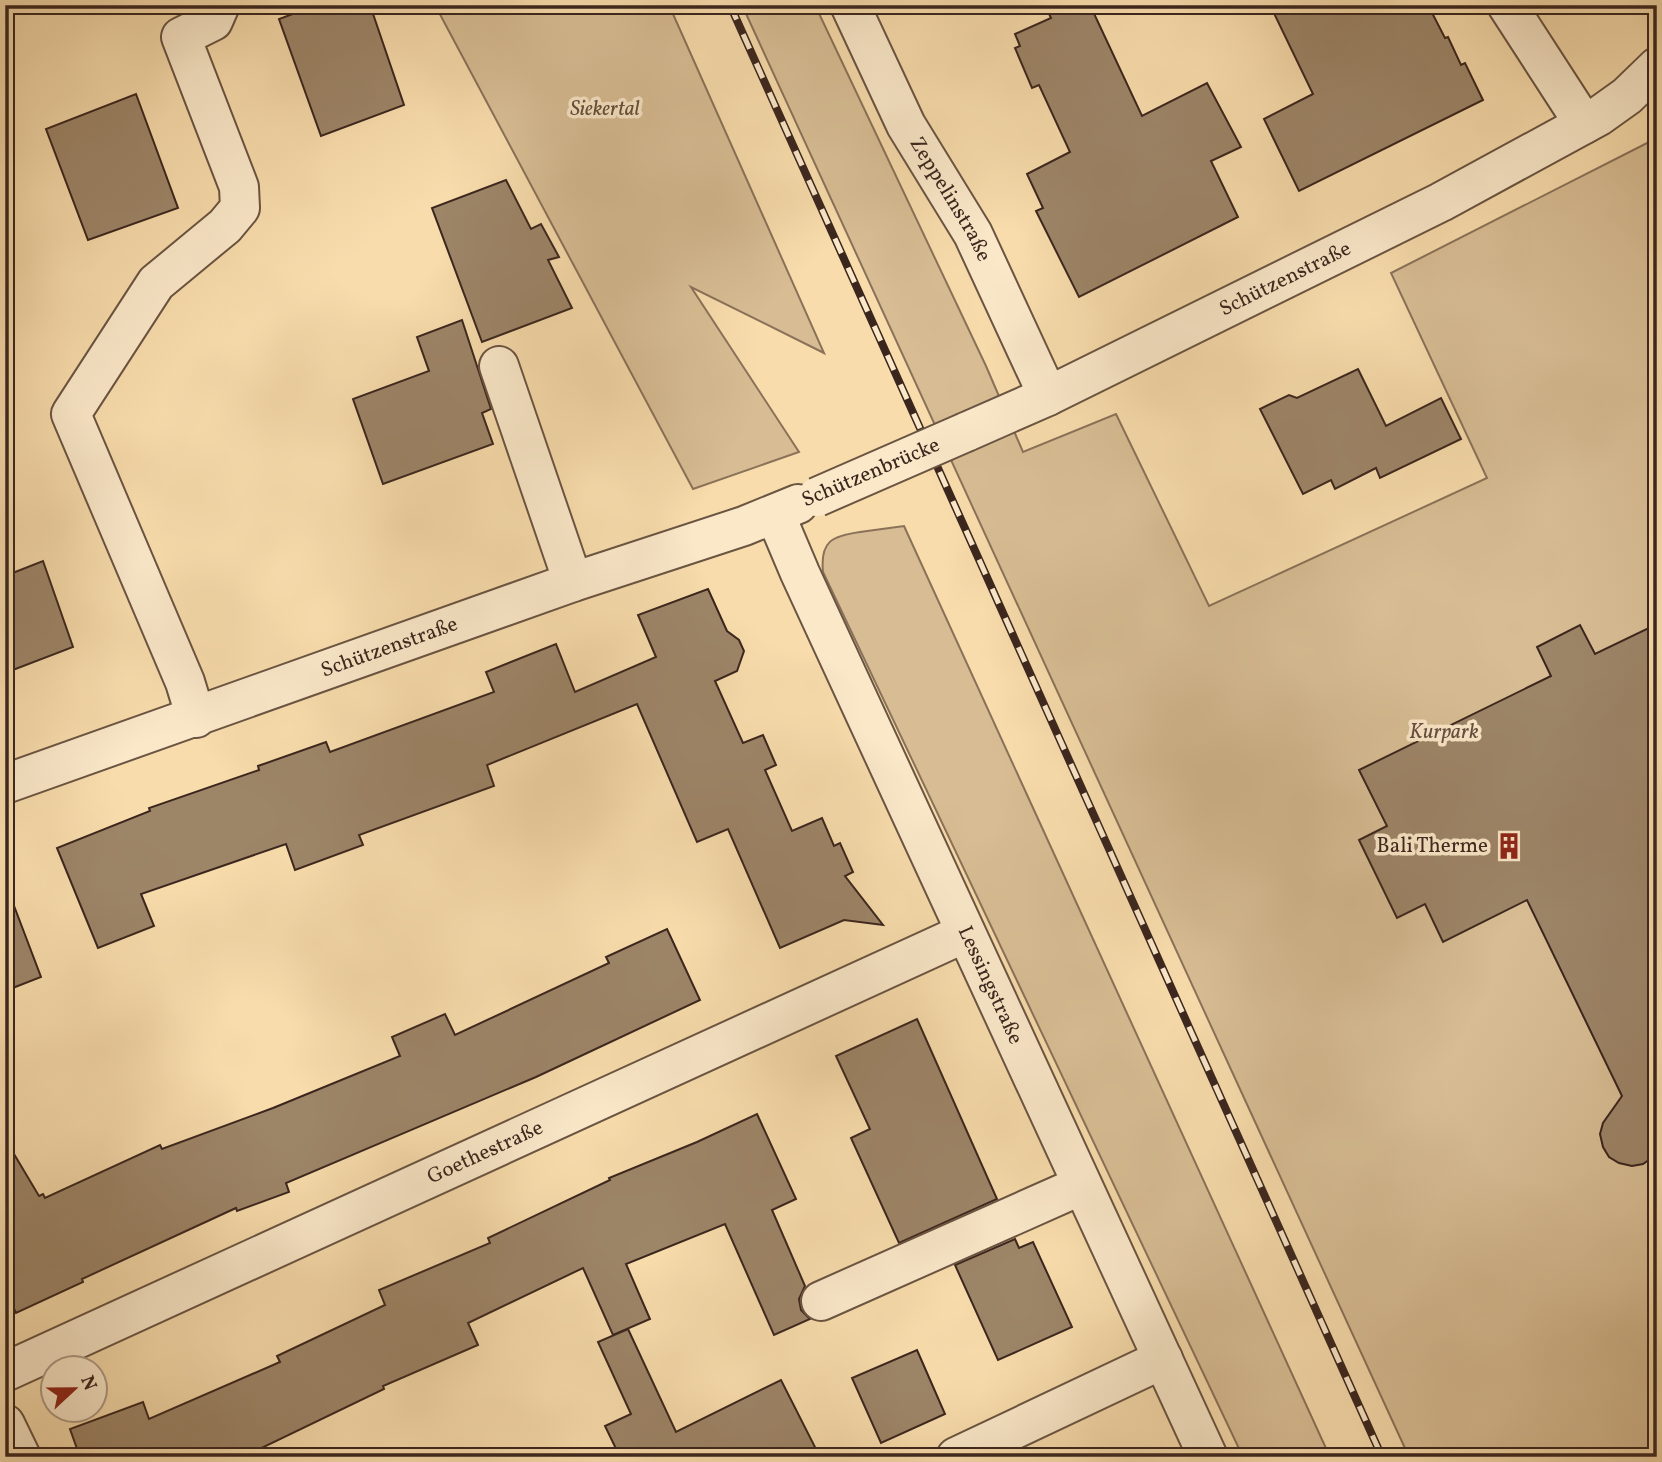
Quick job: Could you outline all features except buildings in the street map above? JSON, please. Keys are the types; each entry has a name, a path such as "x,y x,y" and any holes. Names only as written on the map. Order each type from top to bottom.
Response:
{"street":[{"path":"196,718 185,682 71,414 156,284 225,226 240,208 239,187 181,37 213,21 220,5"},
{"name":"Zeppelinstraße","path":"850,5 906,125 972,234 1048,396"},
{"path":"1507,5 1592,120"},
{"name":"Schützenstraße","path":"966,432 1048,396 1441,202 1592,120 1627,96 1657,67"},
{"path":"499,366 573,582"},
{"name":"Schützenbrücke","path":"775,514 966,432"},
{"name":"Schützenstraße","path":"5,784 573,582 775,514"},
{"name":"Lessingstraße","path":"775,514 805,586 1208,1457"},
{"name":"Goethestraße","path":"5,1372 965,933"},
{"path":"821,1301 1082,1185"},
{"path":"956,1457 1163,1359"},
{"path":"5,1424 22,1457"}],"green space":[{"name":"Siekertal","path":"435,5 669,5 824,353 691,287 799,452 693,489"},
{"name":"Kurpark","path":"742,5 815,5 986,366 1023,452 1116,414 1209,606 1487,478 1391,273 1657,138 1657,1457 1409,1457"},
{"path":"904,526 1330,1457 1243,1457 823,572 826,547 835,538"}],"railway":[{"path":"730,5 1382,1457"}],"place":[{"name":"Bali Therme","path":"1509,846"}]}
